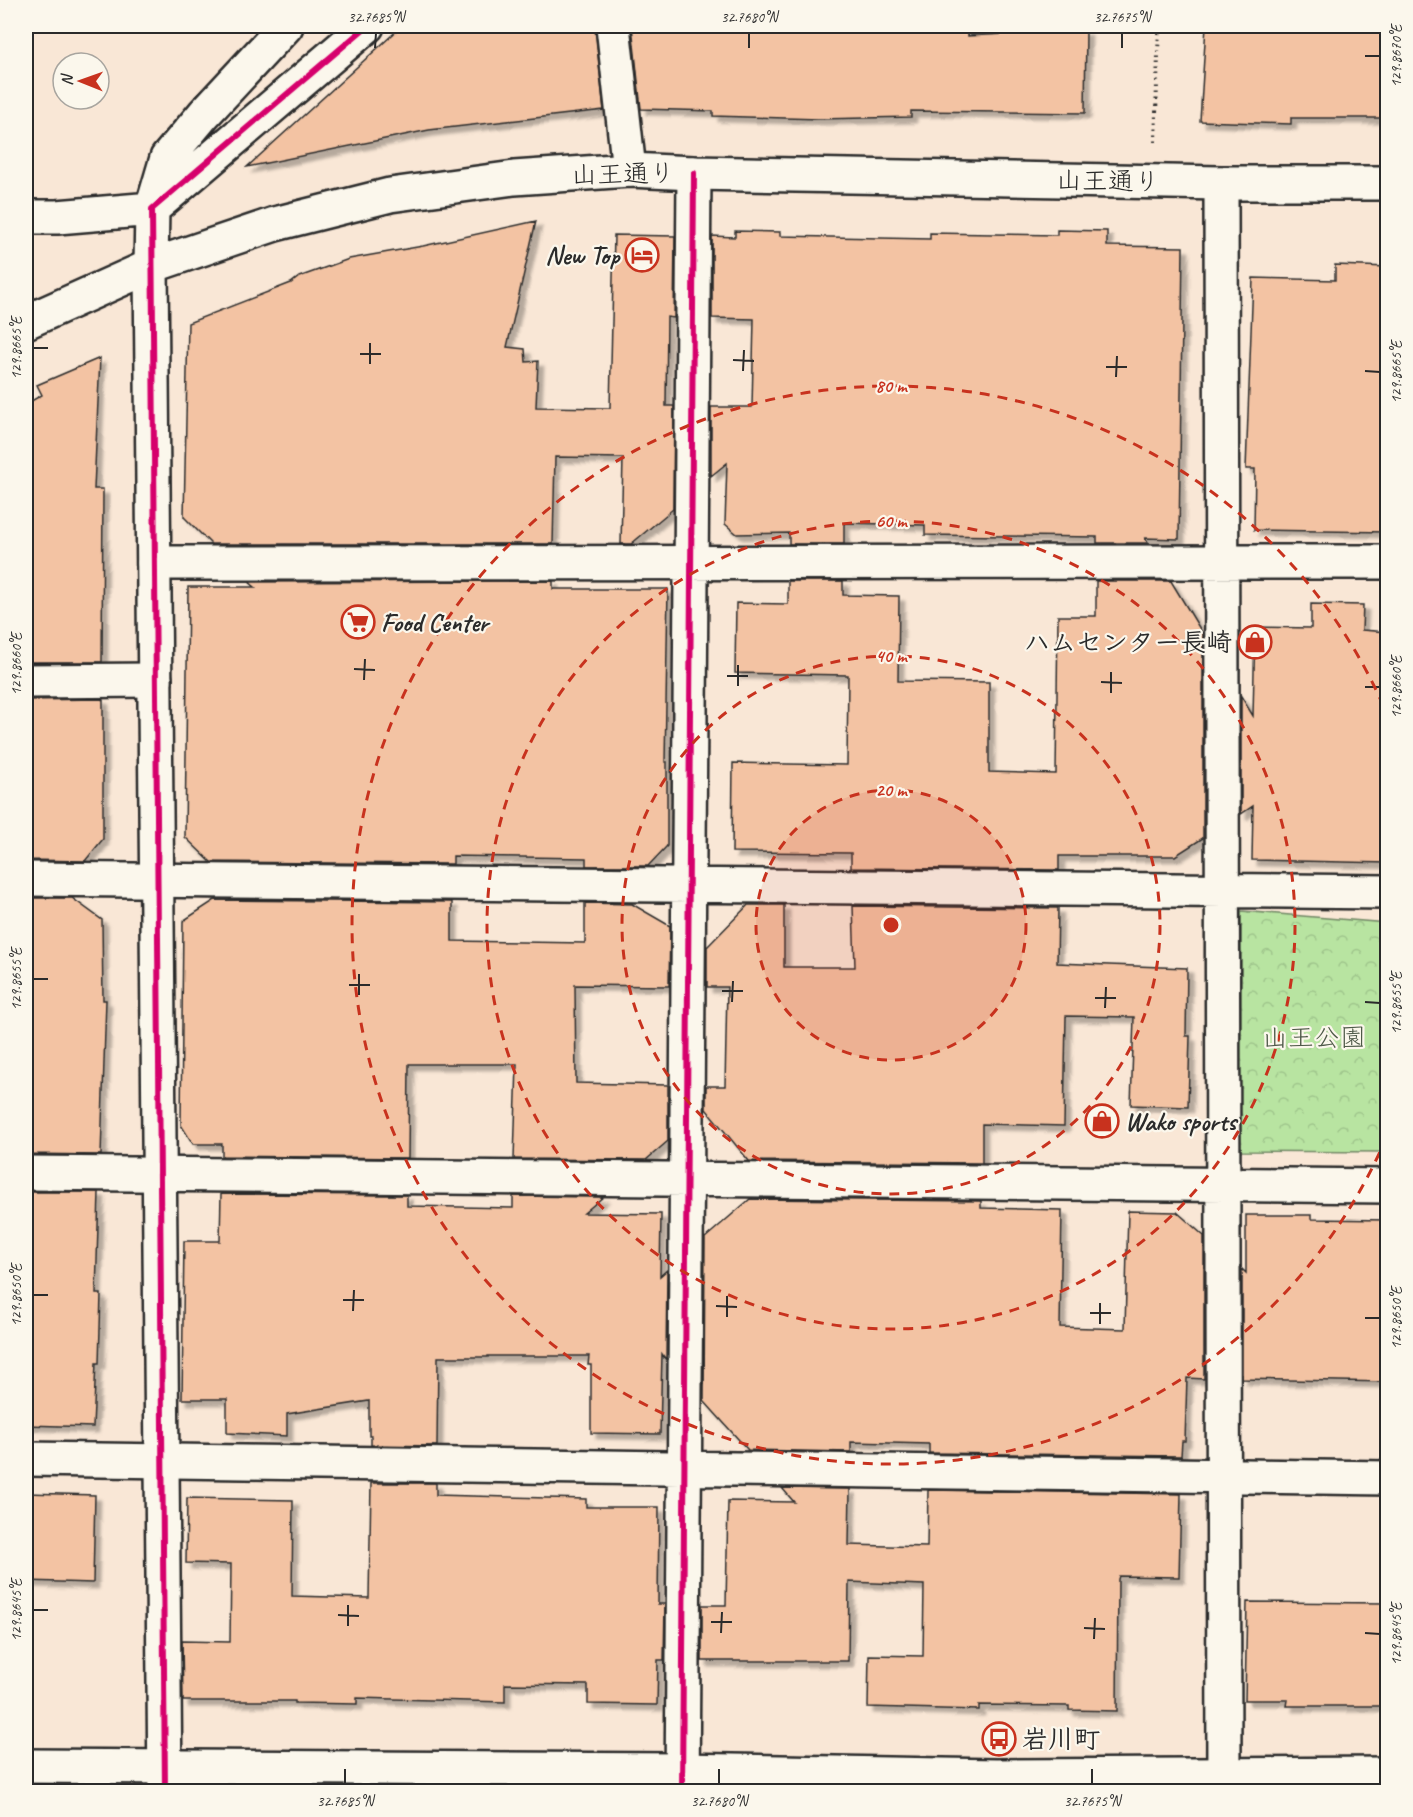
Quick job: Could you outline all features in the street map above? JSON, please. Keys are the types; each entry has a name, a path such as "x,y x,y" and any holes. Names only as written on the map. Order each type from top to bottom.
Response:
{"main road":[{"path":"165,1780 154,680 152,209 167,158 204,114 286,26"},
{"path":"26,217 57,217 152,209 367,26"},
{"path":"614,26 629,170"},
{"name":"山王通り","path":"26,322 151,266 274,224 390,195 514,178 629,170 1154,182 1388,183"},
{"path":"682,1781 694,173"},
{"path":"1221,183 1225,1783"},
{"path":"154,563 1388,562"},
{"path":"26,681 154,680"},
{"path":"26,879 1388,892"},
{"path":"26,1173 1388,1185"},
{"path":"26,1460 1388,1478"},
{"path":"26,1766 165,1780 682,1781 996,1776 1225,1783 1388,1774"}],"path":[{"path":"1154,182 1160,26"}],"green space":[{"name":"山王公園","path":"1241,911 1387,923 1387,1152 1240,1151"}],"building":[{"path":"402,26 595,26 604,110 429,130 247,167"},
{"path":"632,26 968,26 968,36 1086,30 1085,113 911,111 911,117 819,119 713,116 713,111 641,109"},
{"path":"1206,26 1388,26 1388,118 1291,118 1291,124 1200,121"},
{"path":"536,221 507,347 525,349 526,362 538,361 536,407 610,408 614,235 675,236 674,318 667,317 666,406 674,406 673,509 631,544 621,544 623,458 555,457 553,544 211,544 184,517 188,323 349,259 423,246"},
{"path":"1057,230 1107,231 1107,246 1183,247 1179,539 1145,538 1148,543 1097,543 1097,537 925,535 925,525 844,523 844,544 789,544 789,533 737,534 725,524 727,463 711,476 711,407 752,407 754,319 712,318 712,236 735,237 735,231 780,232 780,236 930,239 930,233 1057,235"},
{"path":"1335,265 1388,267 1388,532 1254,530 1255,469 1246,469 1253,278 1335,280"},
{"path":"100,358 94,489 103,489 102,662 26,662 26,404 42,395 37,385"},
{"path":"553,581 553,589 668,589 665,762 667,762 667,846 648,866 586,866 586,858 453,856 453,864 211,862 185,837 188,587 255,587 249,582"},
{"path":"788,581 843,581 843,595 899,596 898,681 989,682 989,772 1056,774 1058,616 1096,616 1096,581 1171,581 1203,634 1203,838 1175,856 1059,856 1059,870 851,868 851,853 732,852 733,763 847,765 848,675 735,673 736,603 788,604"},
{"path":"1311,604 1363,605 1362,630 1388,632 1388,863 1252,860 1253,806 1241,814 1241,696 1253,716 1255,627 1311,628"},
{"path":"26,700 103,700 103,839 85,861 26,860"},
{"path":"26,898 72,898 102,920 103,1000 106,1000 101,1155 26,1154"},
{"path":"215,900 452,902 452,941 585,943 585,903 632,904 670,926 669,986 575,985 576,1083 668,1085 668,1141 646,1160 514,1159 517,1064 409,1064 408,1158 222,1156 222,1144 193,1144 181,1125 183,921"},
{"path":"748,905 784,905 784,967 855,967 853,906 1058,908 1057,963 1187,968 1186,1036 1190,1036 1188,1107 1131,1105 1134,1017 1066,1016 1064,1126 982,1124 982,1163 749,1161 706,1109 706,1086 725,1086 727,987 707,987 707,947"},
{"path":"26,1192 99,1192 96,1294 101,1294 99,1363 96,1363 93,1427 26,1425 30,1264 26,1264"},
{"path":"221,1194 407,1195 407,1206 513,1208 513,1196 603,1197 584,1213 661,1214 660,1276 667,1270 666,1360 662,1354 660,1434 591,1433 589,1356 438,1357 437,1446 371,1445 369,1401 287,1414 287,1436 227,1433 227,1399 182,1399 184,1241 220,1241"},
{"path":"750,1199 981,1201 981,1208 1062,1210 1060,1327 1125,1329 1128,1211 1177,1212 1204,1236 1204,1379 1187,1378 1185,1441 1182,1441 1181,1456 929,1453 929,1444 851,1442 851,1452 748,1450 704,1401 705,1238"},
{"path":"1246,1215 1311,1215 1311,1219 1388,1220 1388,1382 1242,1379 1242,1269 1246,1273"},
{"path":"371,1483 436,1483 436,1495 586,1499 586,1507 659,1507 658,1604 665,1604 664,1660 658,1660 657,1705 588,1704 588,1685 505,1684 505,1702 357,1698 357,1704 295,1703 295,1701 183,1701 182,1641 230,1642 231,1564 186,1563 187,1498 293,1500 292,1596 369,1598"},
{"path":"782,1488 850,1489 849,1545 927,1547 928,1490 1181,1494 1179,1577 1119,1576 1117,1711 1069,1710 1069,1706 979,1705 979,1710 868,1707 869,1655 923,1656 924,1585 849,1582 848,1661 702,1661 702,1605 726,1605 728,1501 794,1502"},
{"path":"26,1493 95,1495 93,1583 26,1581"},
{"path":"1247,1602 1388,1603 1388,1706 1287,1706 1288,1700 1245,1700"}],"cycle path":[{"path":"165,1792 152,209 367,26"},
{"path":"682,1792 694,173"}],"place":[{"name":"New Top","path":"642,255"},
{"name":"Food Center","path":"358,622"},
{"name":"ハムセンター長崎","path":"1255,642"},
{"name":"Wako sports","path":"1102,1121"},
{"name":"岩川町","path":"999,1739"}]}
